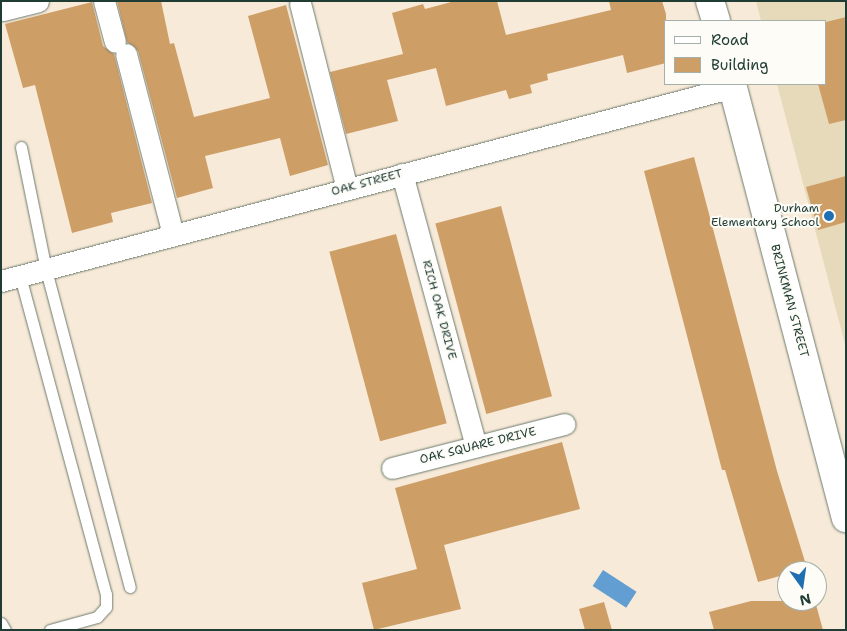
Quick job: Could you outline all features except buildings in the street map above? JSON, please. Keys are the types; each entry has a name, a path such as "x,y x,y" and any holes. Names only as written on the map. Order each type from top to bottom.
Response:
{"street":[{"path":"3,10 38,1"},
{"path":"104,1 120,48 173,235"},
{"path":"710,1 716,20"},
{"path":"300,3 347,189"},
{"name":"OAK STREET","path":"10,278 46,270 733,85"},
{"name":"BRINKMAN STREET","path":"733,85 841,482 846,518"},
{"name":"RICH OAK DRIVE","path":"402,174 476,446"},
{"name":"OAK SQUARE DRIVE","path":"392,468 564,424"}],"lane":[{"path":"21,147 46,270 130,587"},
{"path":"10,278 106,594 106,607 97,617 50,630"},
{"path":"1,623 5,630"}],"shaded area":[{"name":"Durham Elementary School","path":"756,1 846,1 846,348 777,85 827,85 827,20 761,20"}],"water":[{"path":"603,570 637,592 626,608 593,586"}],"place":[{"name":"Durham Elementary School","path":"829,216"}]}
